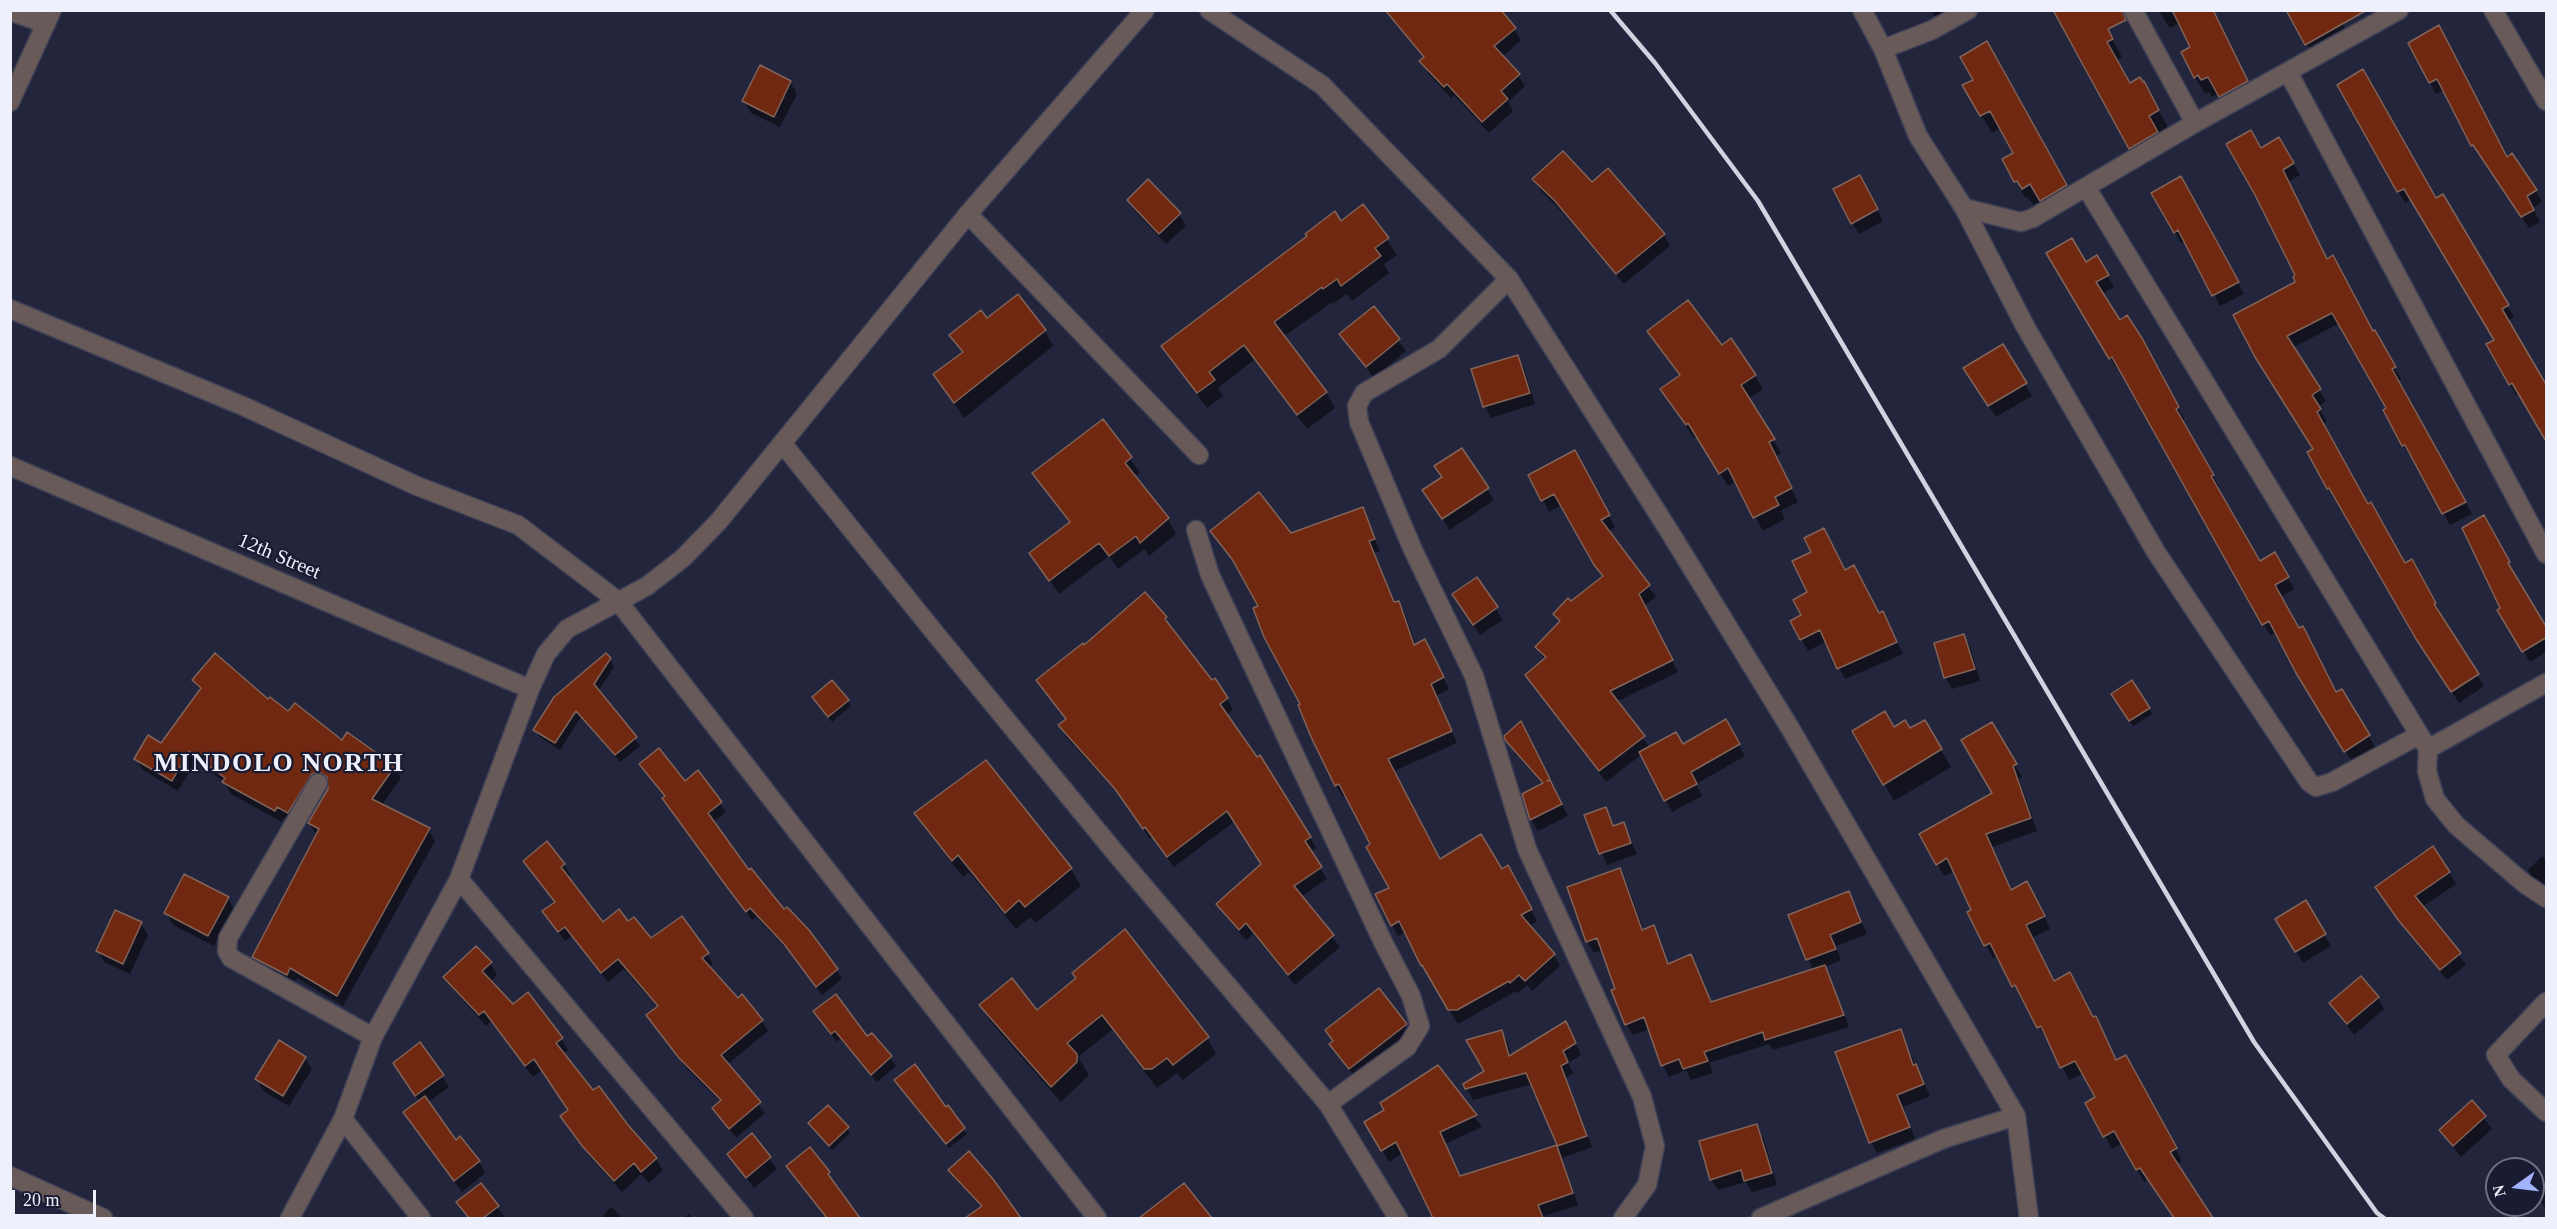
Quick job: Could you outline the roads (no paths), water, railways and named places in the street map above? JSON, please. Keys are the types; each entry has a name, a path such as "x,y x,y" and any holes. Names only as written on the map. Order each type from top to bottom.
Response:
{"street":[{"path":"290,1218 342,1119 373,1037 459,879 530,689 546,654 567,629 647,586 684,558 719,521 968,214 1145,10"},
{"path":"1209,10 1322,85 1509,279 1671,534 1790,728 2016,1116 2029,1218"},
{"path":"1862,10 1883,49 1918,136 1964,208 2025,326 2156,552 2309,783 2316,787 2332,782 2547,683"},
{"path":"1883,49 1932,30 1968,10"},
{"path":"2133,10 2195,123"},
{"path":"1964,208 2021,222 2033,218 2195,123 2399,10"},
{"path":"2493,10 2547,101"},
{"path":"10,11 49,17 10,102"},
{"path":"2288,72 2547,554"},
{"path":"2086,187 2423,742 2427,771 2435,799 2456,825 2525,884 2547,898"},
{"path":"968,214 1199,455"},
{"path":"1509,279 1439,349 1364,393 1357,406 1359,422 1413,550 1474,676 1527,849 1642,1097 1655,1146 1647,1185 1623,1218"},
{"path":"10,309 243,406 417,486 518,525 618,600 1097,1218"},
{"path":"782,443 1118,856 1328,1104 1368,1165 1398,1218"},
{"name":"12th Street","path":"10,466 530,689"},
{"path":"1196,530 1210,574 1383,942 1411,996 1420,1026 1407,1047 1328,1104"},
{"path":"318,783 228,938 227,951 231,958 373,1037"},
{"path":"459,879 744,1218"},
{"path":"2547,1002 2496,1054 2511,1079 2547,1112"},
{"path":"1764,1218 1943,1139 2016,1116"},
{"path":"342,1119 421,1218"},
{"path":"10,1176 103,1218"}],"railway":[{"path":"1610,10 1655,63 1758,201 2254,1042 2377,1213 2384,1218"}],"district":[{"name":"MINDOLO NORTH","path":"279,764"}]}
